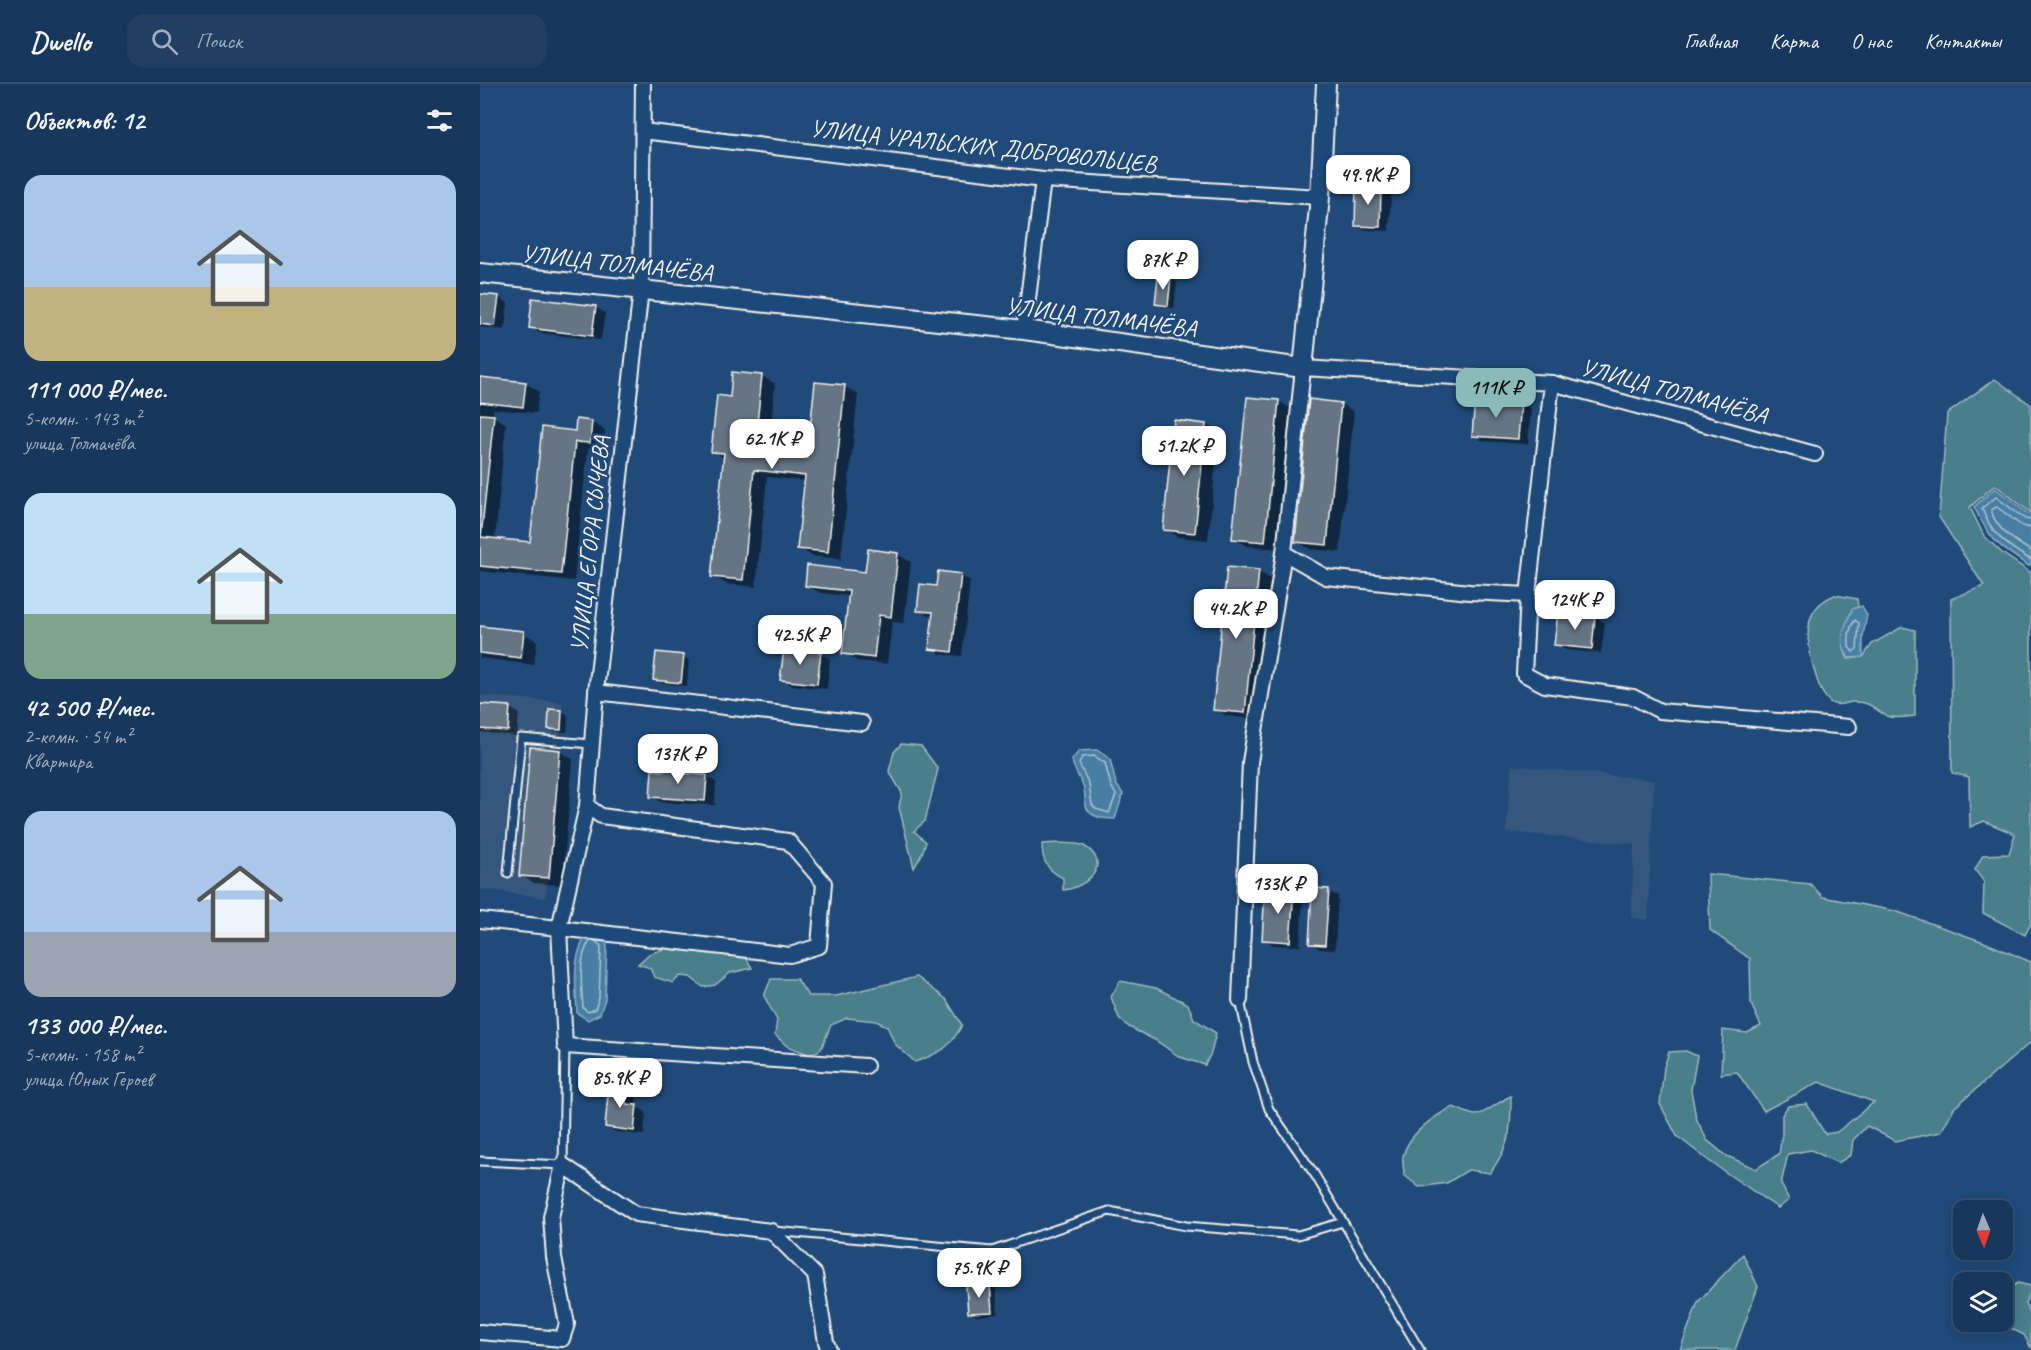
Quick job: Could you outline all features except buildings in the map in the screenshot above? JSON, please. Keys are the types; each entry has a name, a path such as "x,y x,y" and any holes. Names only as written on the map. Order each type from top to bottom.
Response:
{"street":[{"name":"УЛИЦА ЕГОРА СЫЧЕВА","path":"566,1046 559,927 587,806 596,692 641,290 643,84"},
{"path":"1240,1000 1250,762 1284,553 1320,197 1326,84"},
{"name":"УЛИЦА УРАЛЬСКИХ ДОБРОВОЛЬЦЕВ","path":"643,131 1043,180 1320,197"},
{"path":"1024,330 1043,180"},
{"name":"УЛИЦА ТОЛМАЧЁВА","path":"480,273 1024,330 1303,368 1552,382 1815,454"},
{"path":"1552,382 1528,595 1524,674 1545,685 1633,697 1660,711 1849,727"},
{"path":"1284,553 1326,577 1470,592 1528,595"},
{"path":"596,692 862,723"},
{"path":"480,921 559,927 790,955 819,946 825,883 788,841 601,816 587,806"},
{"path":"566,1046 866,1066"},
{"path":"480,1332 562,1339 567,1324 554,1257 551,1217 563,1165 636,1214 771,1231 814,1275 829,1350"}],"lane":[{"path":"508,873 521,738 591,744"},
{"path":"1240,1000 1253,1062 1269,1108 1315,1175 1420,1350"},
{"path":"480,1161 563,1165 566,1046"},
{"path":"771,1231 992,1251 1110,1211 1186,1226 1298,1235 1343,1222"}],"shaded area":[{"path":"480,695 562,702 549,878 545,898 480,889"},
{"path":"1512,765 1654,780 1648,920 1631,918 1634,844 1506,832"}],"green space":[{"path":"1995,379 2031,405 2031,513 1995,485 1970,507 1984,536 2002,553 2031,573 2031,923 2025,935 1983,913 1984,882 1975,870 1983,855 2009,854 2015,834 1984,821 1970,827 1969,777 1952,773 1951,599 1984,586 1939,517 1947,414"},
{"path":"1835,595 1857,599 1858,607 1852,610 1843,641 1848,659 1863,657 1872,644 1902,627 1915,630 1915,716 1890,717 1865,703 1834,704 1825,697 1813,666 1808,634 1809,624 1817,608"},
{"path":"901,744 921,746 938,769 925,821 914,831 926,842 914,868 899,807 902,793 889,771 894,752"},
{"path":"1060,843 1084,846 1093,853 1097,860 1097,867 1088,880 1063,890 1063,878 1049,868 1042,850 1042,844"},
{"path":"1708,874 1810,884 1823,897 1895,911 1984,942 2031,962 2031,1042 1954,1108 1941,1132 1895,1141 1867,1126 1853,1140 1851,1155 1838,1163 1811,1150 1788,1154 1781,1184 1789,1200 1778,1208 1677,1136 1660,1104 1664,1067 1669,1052 1686,1051 1697,1056 1691,1090 1696,1118 1707,1140 1725,1155 1756,1169 1779,1154 1782,1115 1788,1106 1807,1104 1825,1134 1837,1132 1874,1102 1819,1082 1764,1111 1737,1072 1721,1074 1723,1030 1747,1033 1761,1026 1751,1004 1750,959 1710,930"},
{"path":"667,948 745,956 752,968 730,973 715,985 703,987 690,977 680,976 673,983 654,977 650,968 638,964 649,954"},
{"path":"917,977 946,999 962,1025 953,1040 943,1049 915,1062 895,1044 887,1026 876,1021 847,1018 831,1025 821,1049 811,1055 787,1046 775,1035 777,1020 764,996 771,979 797,979 808,996 836,996"},
{"path":"1120,981 1156,988 1188,1004 1194,1019 1216,1033 1205,1065 1180,1057 1155,1040 1129,1027 1119,1018 1111,997"},
{"path":"1511,1096 1511,1118 1506,1145 1490,1173 1468,1170 1447,1183 1419,1187 1404,1175 1403,1158 1410,1140 1438,1115 1453,1107 1471,1114 1480,1114"},
{"path":"1743,1254 1758,1287 1735,1350 1680,1350 1698,1302"},
{"path":"2018,1283 2031,1286 2025,1303 2031,1315 2031,1348 2024,1335 2013,1330 2013,1286"}],"water":[{"path":"1995,488 2031,516 2031,565 2029,566 1990,535 1974,507"},
{"path":"1862,606 1867,615 1863,636 1863,657 1849,658 1843,645 1843,634 1852,609"},
{"path":"1097,750 1110,759 1116,784 1123,794 1115,819 1098,817 1090,813 1085,804 1082,783 1073,764 1072,760 1079,751"},
{"path":"587,935 605,939 607,944 605,999 600,1014 588,1020 577,1013 576,983 579,953"}]}
